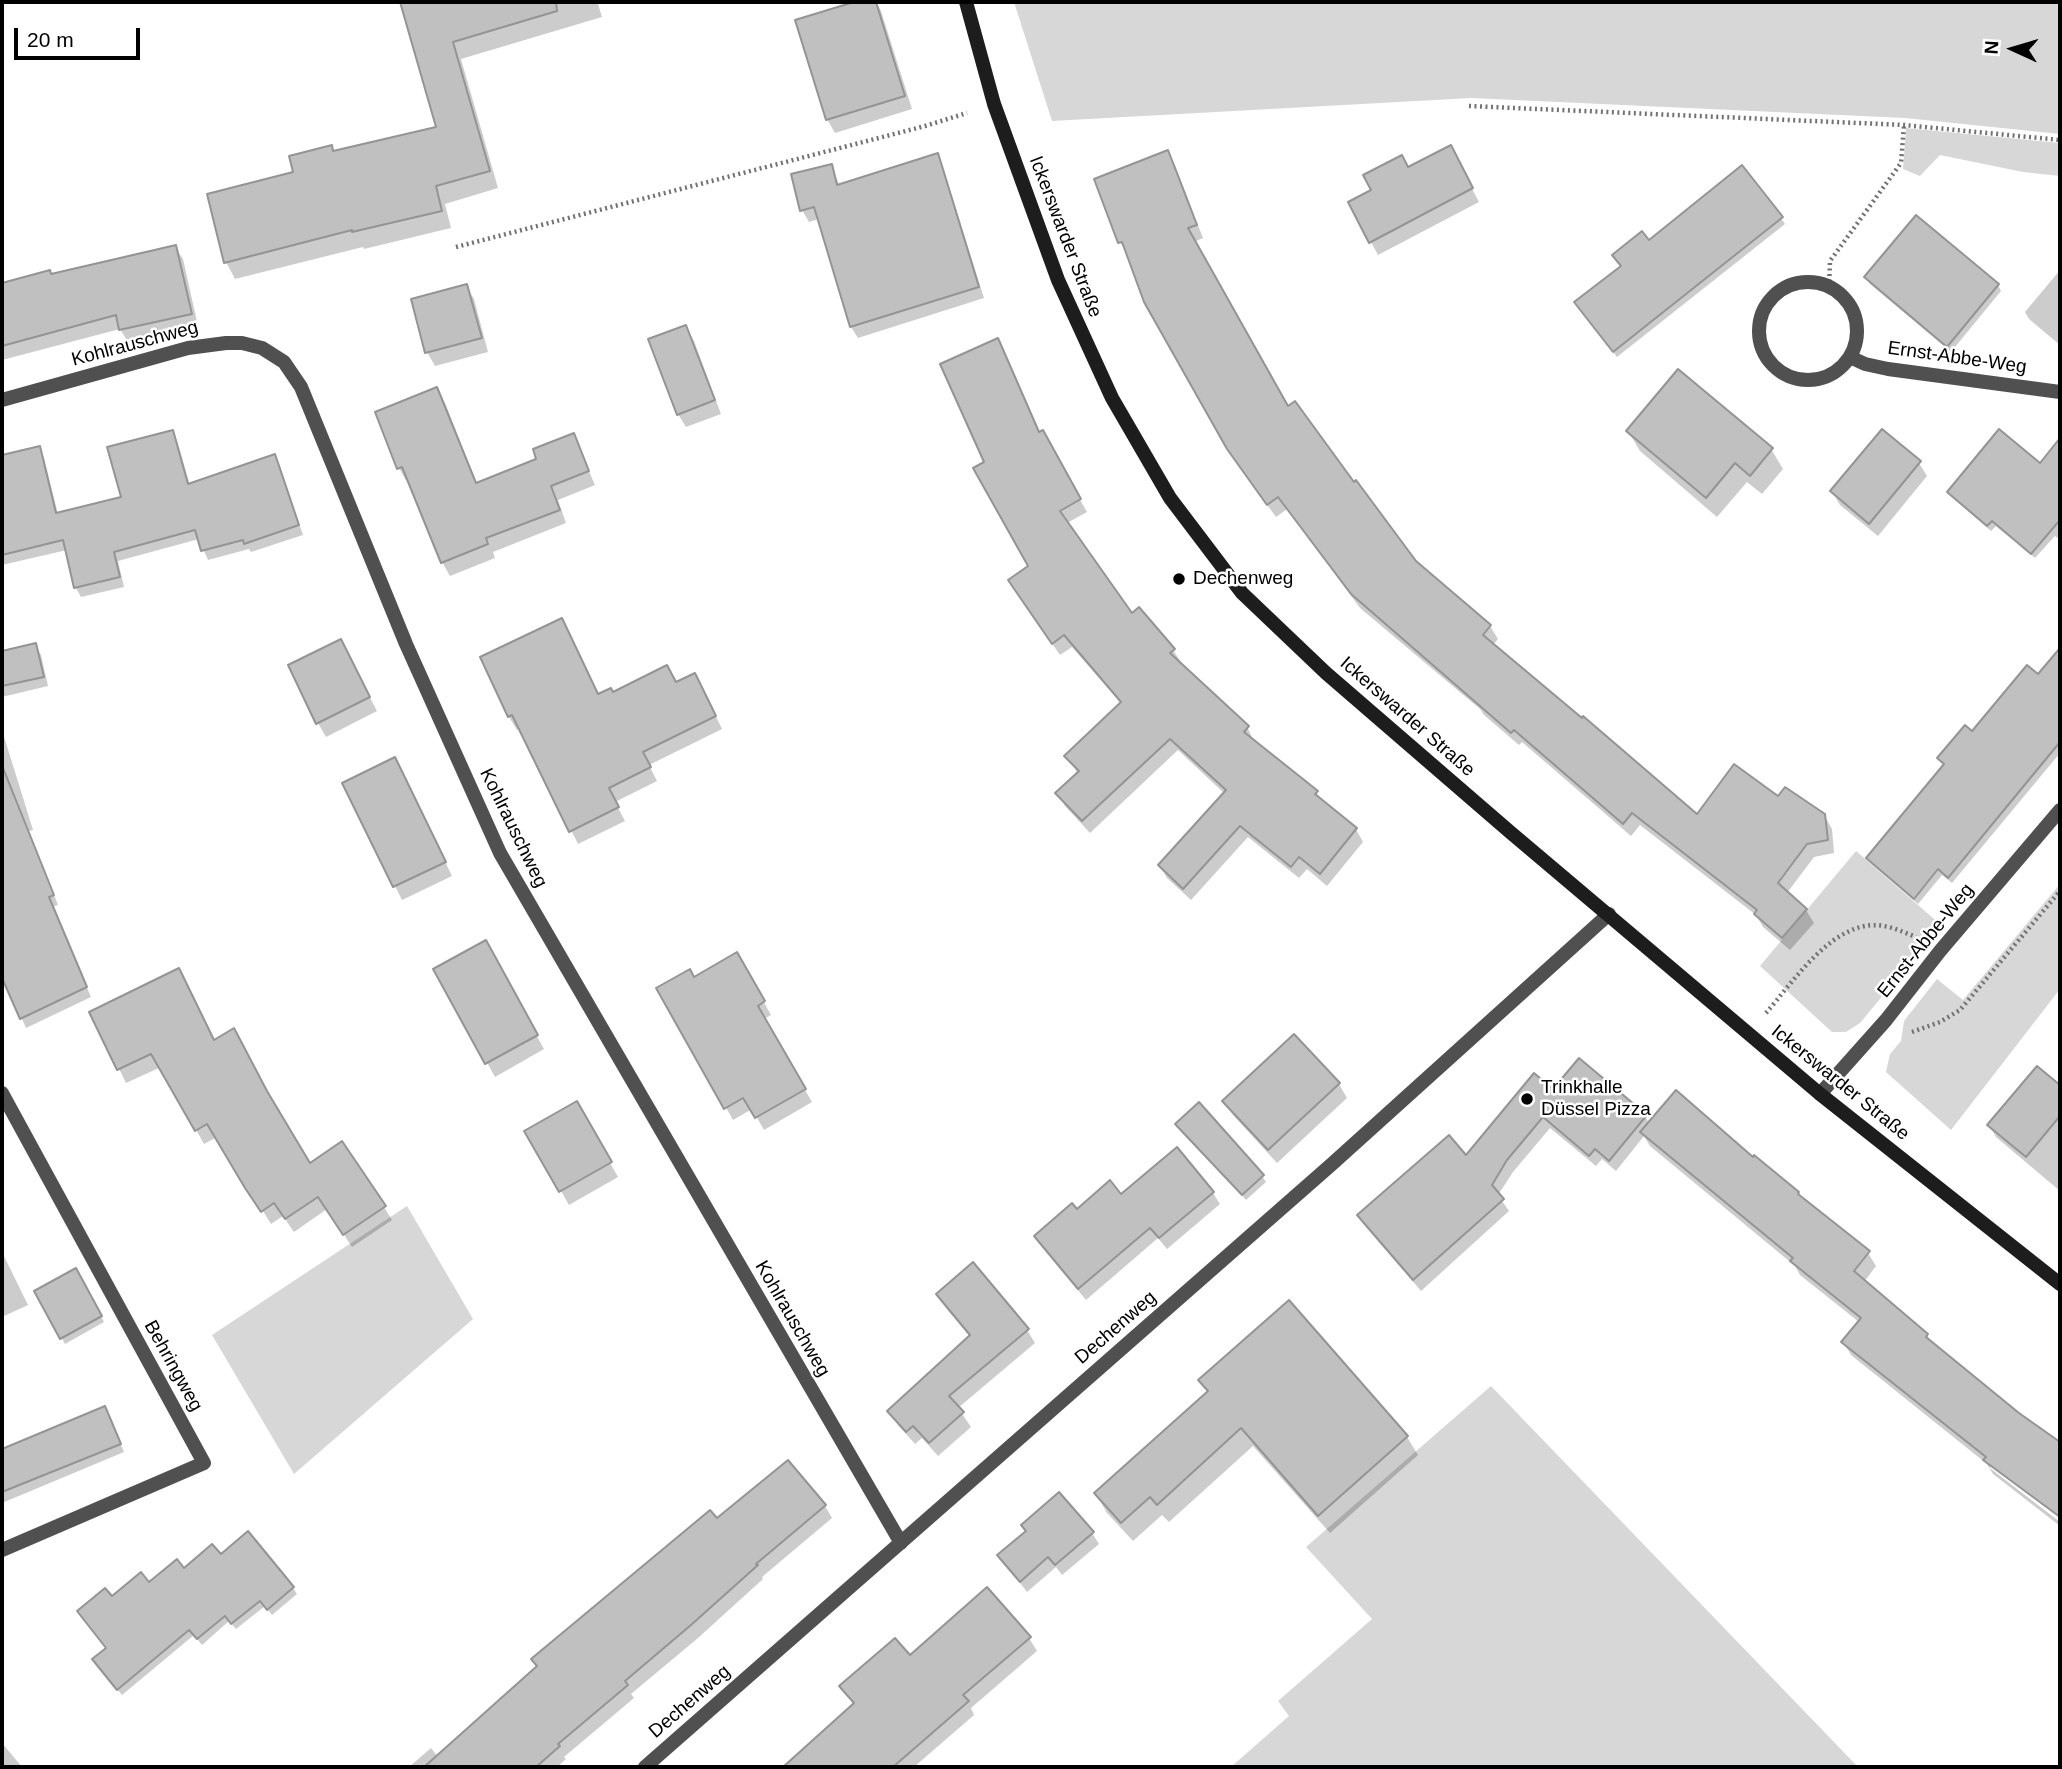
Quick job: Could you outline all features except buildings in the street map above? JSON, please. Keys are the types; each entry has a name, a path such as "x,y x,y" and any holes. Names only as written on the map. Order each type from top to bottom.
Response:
{"main road":[{"name":"Ickerswarder Straße","path":"966,2 994,104 1058,280 1112,398 1170,498 1242,593 1326,673 1820,1094 2060,1283"}],"street":[{"path":"1814,283 1829,287 1845,299 1856,322 1856,340 1850,356 1839,370 1822,378 1799,380 1782,373 1762,348 1759,331 1763,311 1778,292 1796,284 1814,283"},
{"name":"Kohlrauschweg","path":"2,400 206,344 242,343 262,348 284,362 302,387 406,644 500,853 901,1543"},
{"name":"Ernst-Abbe-Weg","path":"1850,356 1865,364 1888,369 2060,392"},
{"name":"Ernst-Abbe-Weg","path":"1820,1094 1886,1020 1940,951 2060,810"},
{"name":"Dechenweg","path":"645,1767 1332,1164 1609,914"},
{"name":"Behringweg","path":"2,1093 204,1463 2,1550"}],"path":[{"path":"456,247 925,126 994,104"},
{"path":"1469,106 1904,125 2060,140"},
{"path":"1829,287 1830,261 1901,163 1904,125"},
{"path":"1886,1020 1898,1029 1917,1032 1960,1010 2060,891"},
{"path":"1748,1033 1821,952 1849,930 1883,926 1928,942 1940,951"}],"shaded area":[{"path":"1014,2 2060,2 2060,134 1905,118 1471,98 1052,121"},
{"path":"1906,128 2060,143 2060,176 2023,172 1940,155 1920,176 1903,169"},
{"path":"1856,851 1941,925 1860,1023 1846,1032 1832,1032 1760,966"},
{"path":"2060,884 2060,989 1951,1130 1886,1072 1890,1054 1901,1041 1904,1021 1937,979 1963,1000"},
{"path":"407,1206 473,1319 294,1474 212,1335"},
{"path":"1491,1386 1858,1767 1231,1767 1289,1716 1278,1701 1372,1619 1306,1547"}],"place":[{"name":"Dechenweg","path":"1179,579"},
{"name":"Trinkhalle Düssel Pizza","path":"1527,1099"}]}
